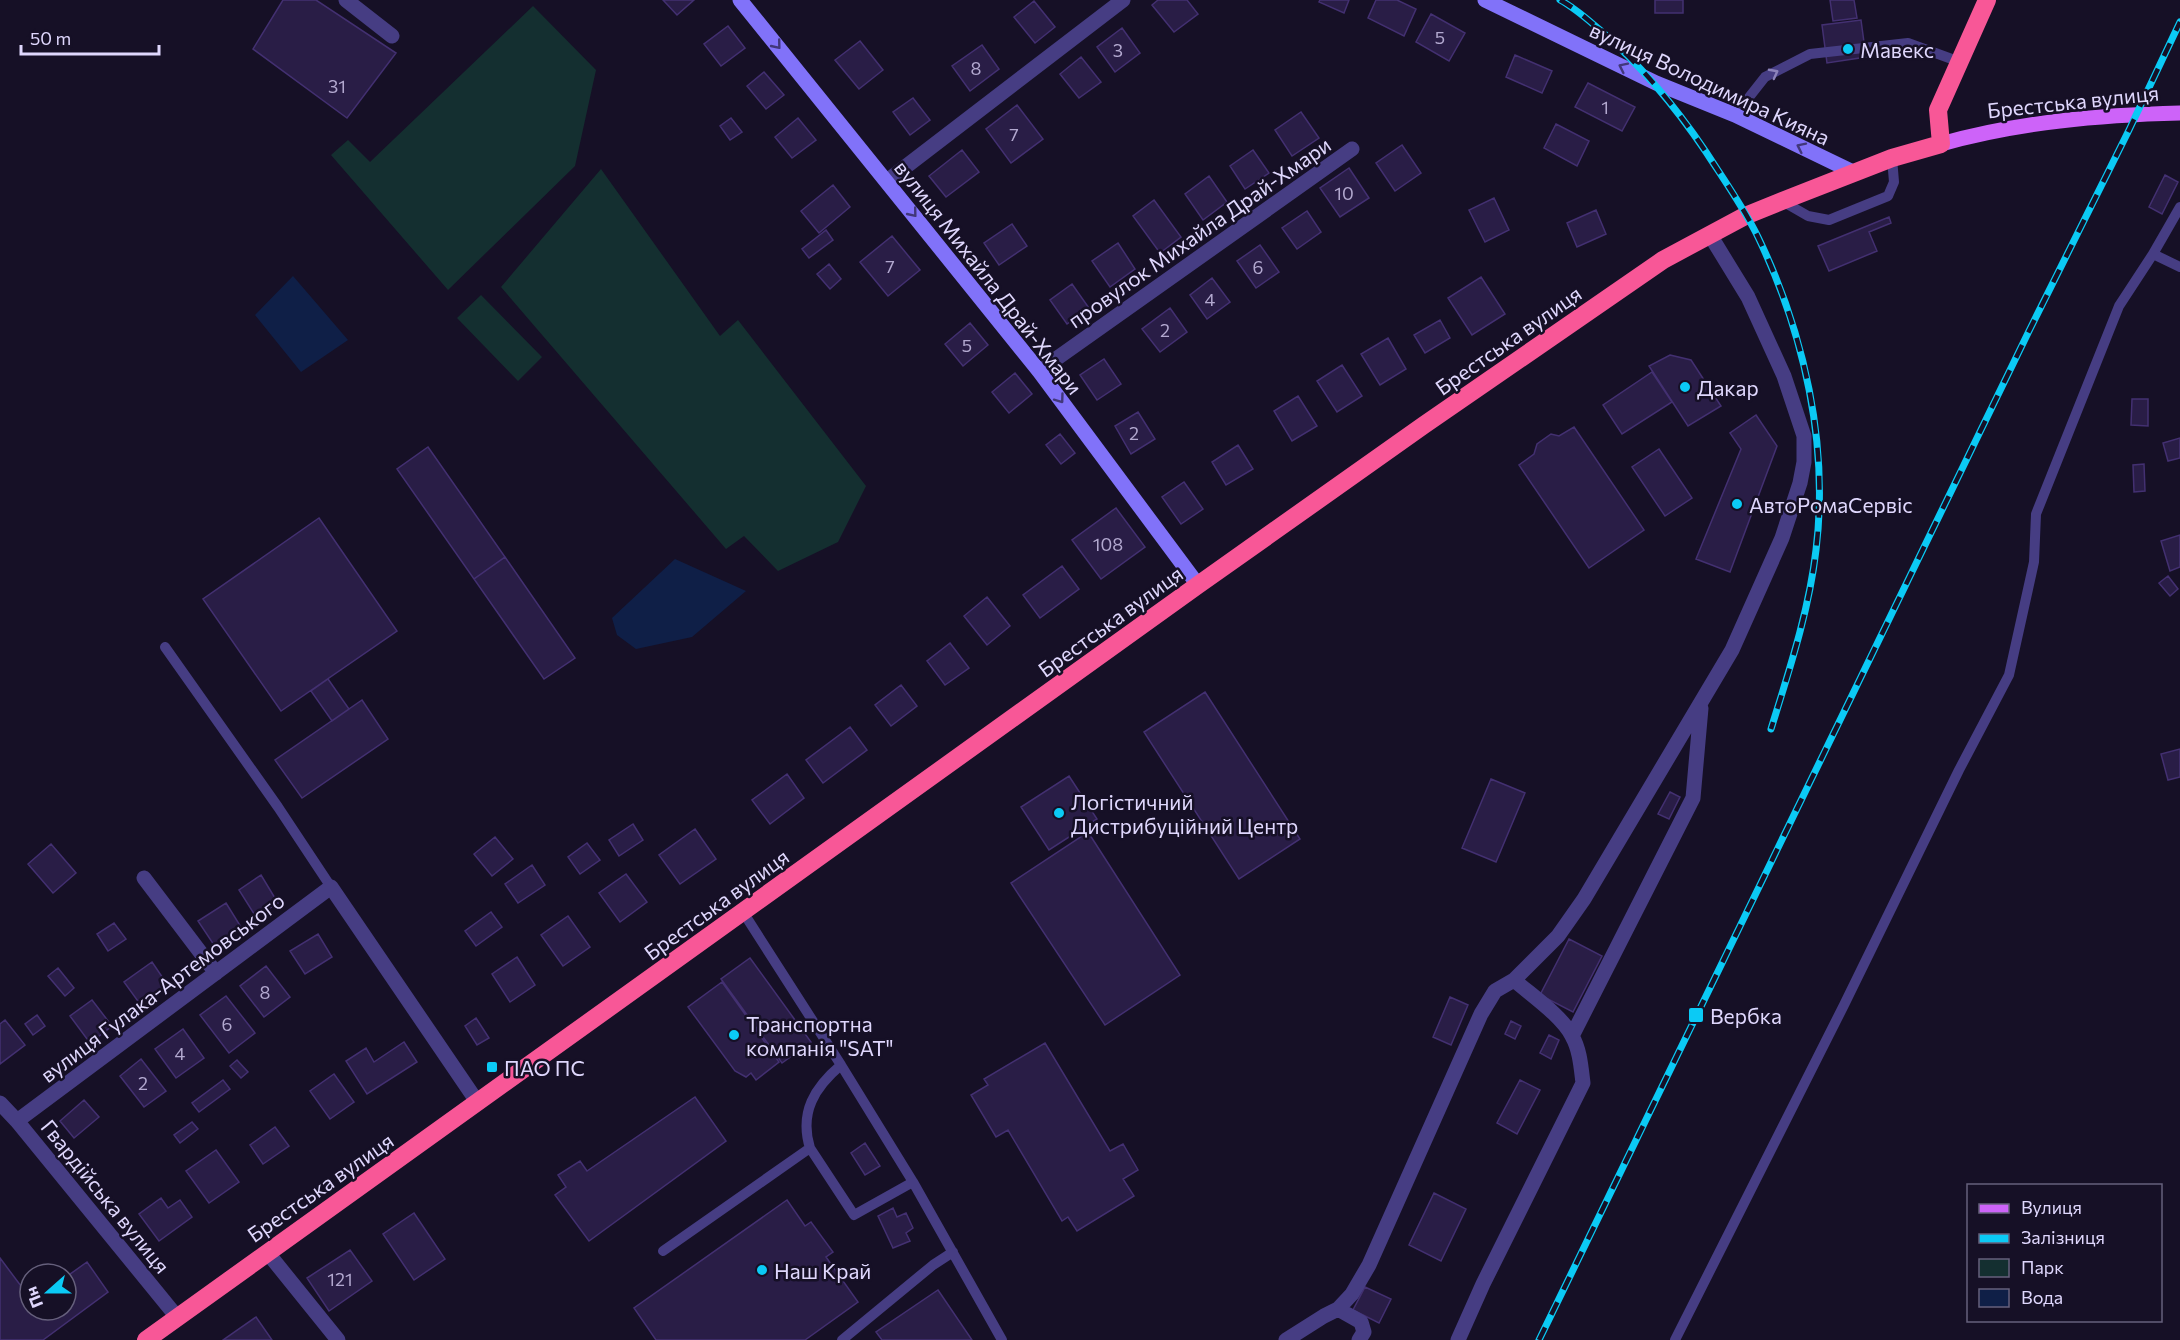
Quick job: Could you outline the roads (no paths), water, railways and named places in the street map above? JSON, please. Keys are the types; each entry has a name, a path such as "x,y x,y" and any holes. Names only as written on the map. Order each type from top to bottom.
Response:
{"highway":[{"path":"1941,144 1938,110 1987,0"},
{"name":"Брестська вулиця","path":"146,1340 1198,585 1405,438 1663,260 1746,216 1853,172 1941,144"}],"main road":[{"name":"вулиця Михайла Драй-Хмари","path":"740,0 1040,371 1198,585"},
{"name":"вулиця Володимира Кияна","path":"1485,0 1656,83 1735,115 1853,172"},
{"name":"Брестська вулиця","path":"1941,144 2019,126 2180,112"}],"street":[{"path":"346,0 392,36"},
{"path":"887,181 1123,0"},
{"name":"провулок Михайла Драй-Хмари","path":"1040,371 1353,149"},
{"path":"1286,1340 1338,1310 1352,1294 1369,1265 1481,1014 1496,991 1514,980 1558,936 1584,899 1732,650 1758,595 1792,512 1804,462 1804,436 1784,376 1748,297 1710,235"},
{"path":"1572,1036 1693,798 1702,702"},
{"path":"144,878 216,973"},
{"path":"331,887 478,1103"},
{"name":"вулиця Гулака-Артемовського","path":"17,1121 331,887"},
{"path":"1458,1340 1483,1284 1583,1083 1579,1057 1572,1036 1556,1016 1514,980"},
{"name":"Гвардійська вулиця","path":"0,1103 177,1317"},
{"path":"267,1251 338,1340"},
{"path":"1338,1310 1361,1322 1364,1332 1359,1340"}],"lane":[{"path":"1735,115 1765,77 1810,54 1908,43 1960,62"},
{"path":"1782,201 1808,216 1829,220 1888,196 1894,182 1892,158"},
{"path":"1675,1340 1844,1005 1959,770 2009,675 2034,562 2036,514 2119,306 2180,207"},
{"path":"2153,254 2180,267"},
{"path":"165,646 331,887"},
{"path":"743,912 913,1182 1002,1340"},
{"path":"841,1065 824,1080 814,1095 807,1115 807,1139 810,1148 854,1215 913,1182"},
{"path":"663,1251 810,1148"},
{"path":"842,1340 952,1252"}],"water":[{"path":"293,276 348,340 301,372 255,315"},
{"path":"675,559 746,591 692,637 636,649 617,635 612,618"}],"railway":[{"path":"1560,0 1586,18 1644,72 1706,152 1758,237 1774,274 1800,350 1809,390 1819,470 1816,550 1809,596 1798,641 1771,729"},
{"path":"1539,1340 2180,22"}],"place":[{"name":"Мавекс","path":"1848,49"},
{"name":"Дакар","path":"1685,387"},
{"name":"АвтоРомаСервіс","path":"1737,504"},
{"name":"Логістичний Дистрибуційний Центр","path":"1059,813"},
{"name":"Вербка","path":"1696,1015"},
{"name":"Транспортна компанія \"SAT\"","path":"734,1035"},
{"name":"ПАО ПС","path":"492,1067"},
{"name":"Наш Край","path":"762,1270"}]}
